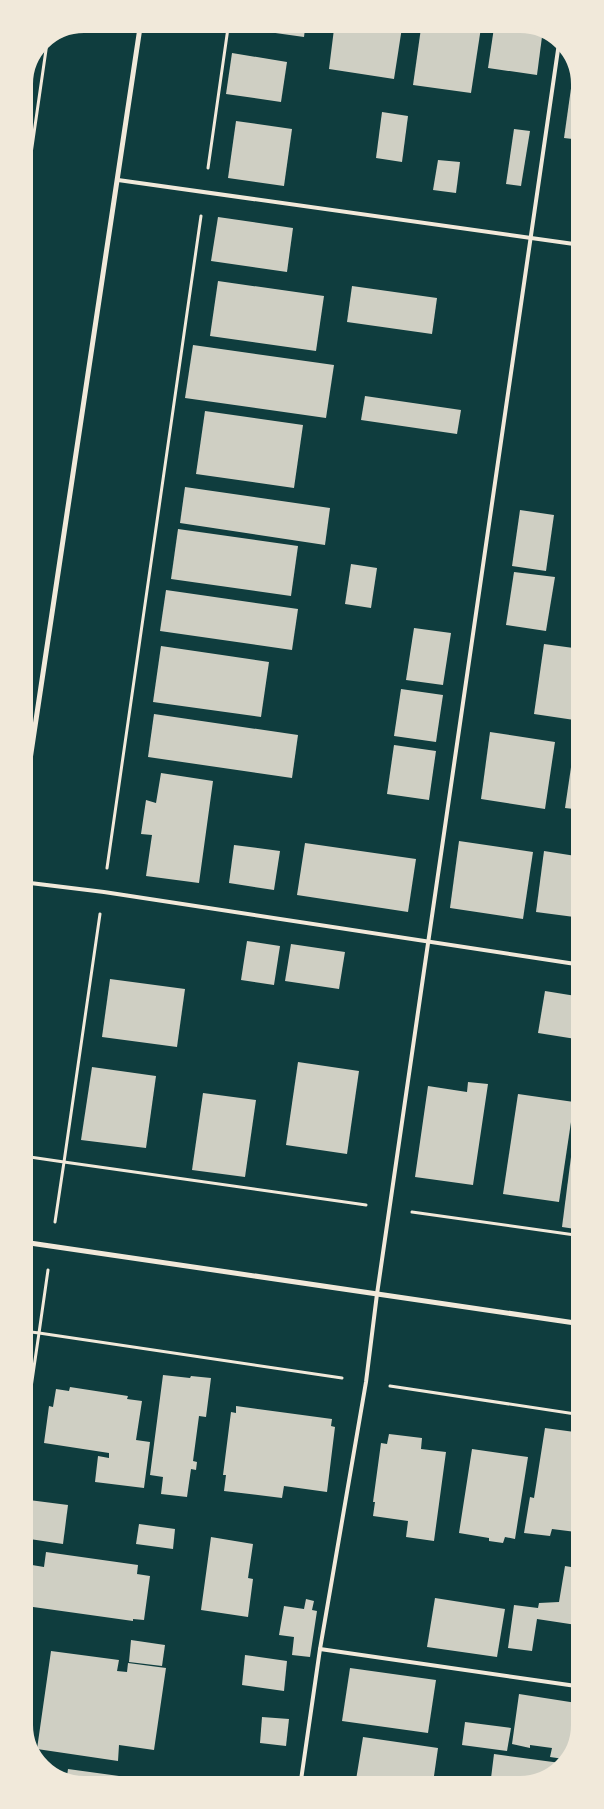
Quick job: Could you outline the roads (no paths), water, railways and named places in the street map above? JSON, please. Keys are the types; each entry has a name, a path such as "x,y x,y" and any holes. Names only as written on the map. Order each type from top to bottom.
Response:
{"street":[{"path":"30,760 140,30"},
{"path":"30,1243 574,1323"}],"lane":[{"path":"301,1779 320,1649 366,1382 558,47"},
{"path":"118,180 574,244"},
{"path":"30,883 104,892 574,964"},
{"path":"320,1649 574,1686"}]}
